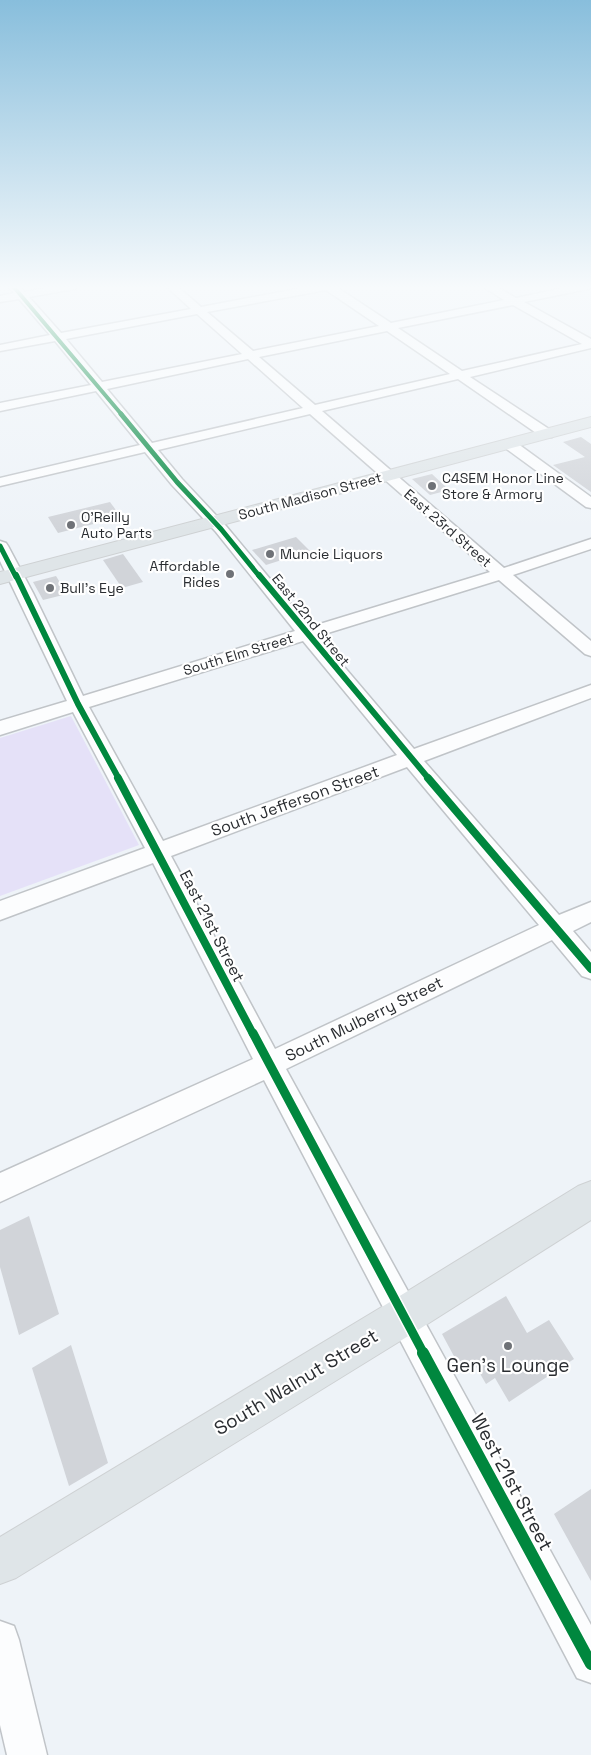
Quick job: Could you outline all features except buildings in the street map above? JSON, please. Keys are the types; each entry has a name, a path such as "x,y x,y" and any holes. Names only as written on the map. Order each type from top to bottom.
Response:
{"main road":[{"name":"South Madison Street","path":"7,576 591,422"},
{"name":"South Walnut Street","path":"0,1562 404,1316 591,1199"}],"street":[{"name":"East 22nd Street","path":"83,368 149,448 213,521 411,758 591,969"},
{"path":"0,407 190,368"},
{"name":"East 23rd Street","path":"267,368 387,476 591,650"},
{"path":"450,368 547,434"},
{"path":"0,482 491,368"},
{"path":"509,444 591,504"},
{"name":"South Elm Street","path":"0,728 307,632 501,574 591,544"},
{"name":"East 21st Street","path":"0,546 7,576 158,852 404,1316"},
{"name":"South Jefferson Street","path":"0,911 591,691"},
{"name":"South Mulberry Street","path":"0,1188 270,1064 591,911"},
{"name":"West 21st Street","path":"404,1316 591,1664"},
{"path":"0,1640 27,1755"}],"shaded area":[{"path":"71,716 139,845 0,896 0,738"}],"cycle path":[{"path":"83,368 177,482 221,529 355,693 591,969"},
{"path":"0,546 25,593 78,704 329,1178 591,1664"}],"place":[{"name":"C4SEM Honor Line Store & Armory","path":"432,486"},
{"name":"O'Reilly Auto Parts","path":"71,525"},
{"name":"Muncie Liquors","path":"270,554"},
{"name":"Affordable Rides","path":"230,574"},
{"name":"Bull's Eye","path":"50,588"},
{"name":"Gen's Lounge","path":"508,1346"}]}
